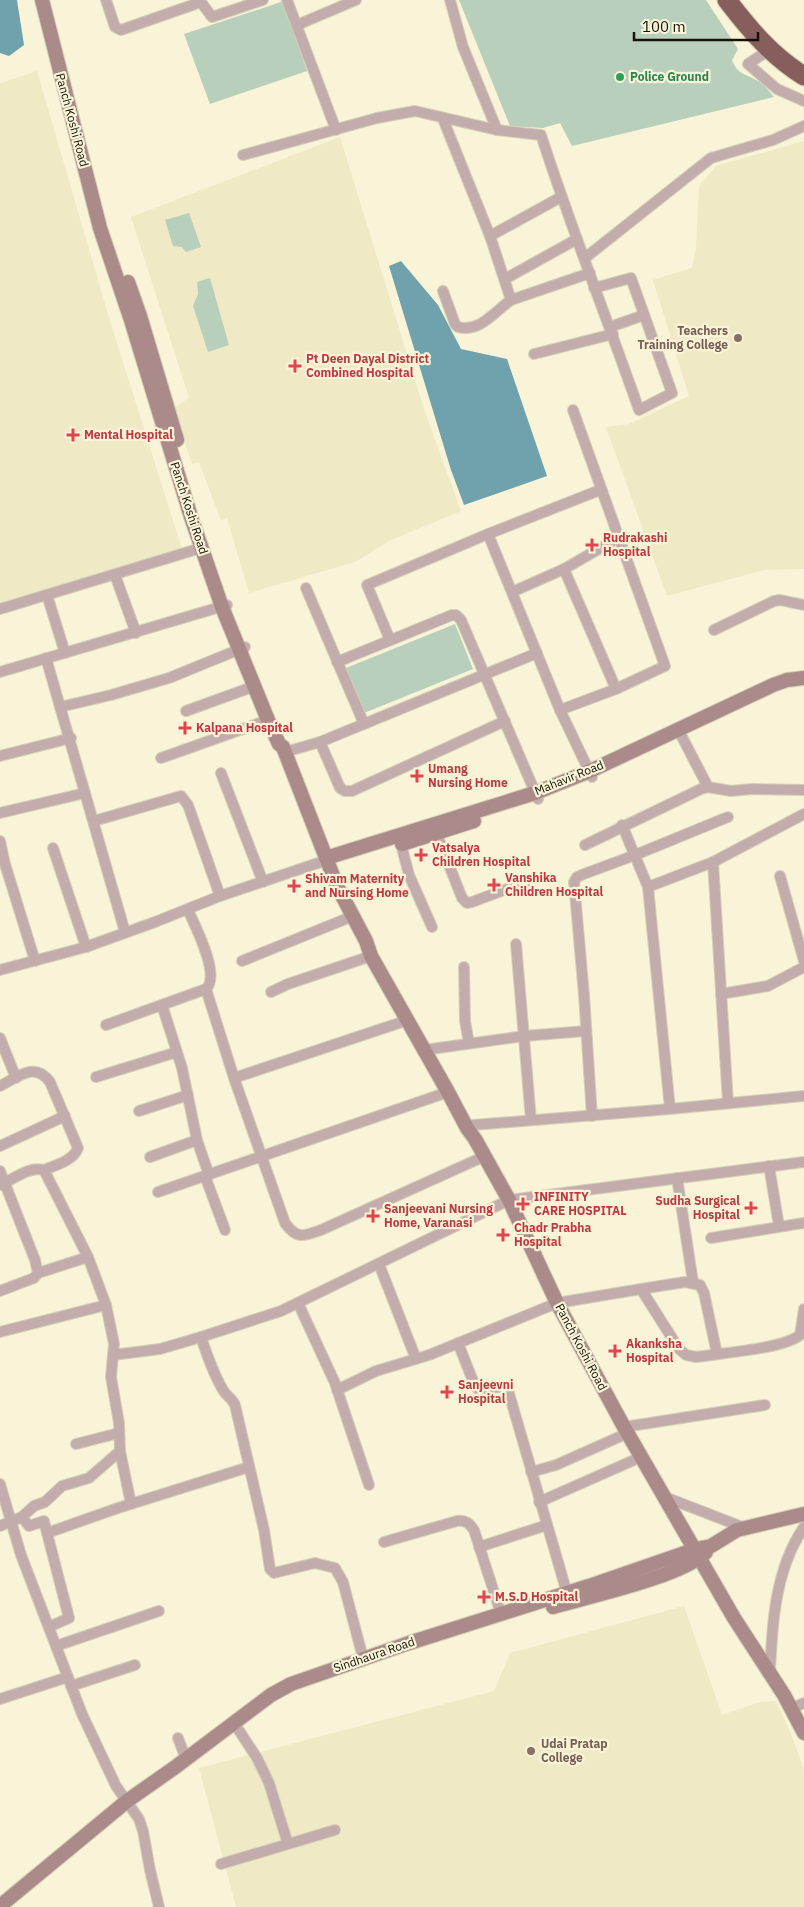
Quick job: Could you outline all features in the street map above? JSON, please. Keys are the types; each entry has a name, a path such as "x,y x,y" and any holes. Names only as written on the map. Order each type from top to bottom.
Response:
{"highway":[{"path":"727,0 768,50 804,76"}],"street":[{"name":"Panch Koshi Road","path":"42,0 100,228 131,320 202,548 243,648 268,720 279,744 284,749 325,861 366,941 371,956 509,1200 557,1303 626,1430 734,1618 770,1674 798,1705 804,1733"},
{"path":"0,672 225,606 140,316 111,233 68,85 50,0"},
{"path":"106,0 115,27 120,30 201,1 212,17 263,0"},
{"path":"286,0 336,130"},
{"path":"297,25 356,0"},
{"path":"450,0 463,47 497,130"},
{"path":"768,50 748,64 778,89 804,101"},
{"path":"242,154 377,118 414,111 497,130 541,135 561,197 585,258 594,288 612,331 639,410 672,393 631,278 594,288"},
{"path":"443,119 490,236 511,300"},
{"path":"585,258 711,158 773,140 804,126"},
{"path":"490,236 561,197"},
{"path":"505,279 577,239"},
{"path":"443,291 453,320 458,327 462,328 477,325 489,319 511,300 590,273"},
{"path":"534,354 612,331 644,315"},
{"path":"560,710 616,689 665,666 600,490 573,410"},
{"path":"390,640 367,585 488,534 600,490"},
{"path":"488,534 560,710 591,774"},
{"path":"512,592 564,569 618,538"},
{"path":"0,609 202,548"},
{"path":"564,569 616,689"},
{"path":"115,575 136,633"},
{"path":"306,588 364,724"},
{"path":"47,595 65,653"},
{"path":"714,630 774,601 780,600 804,605"},
{"path":"337,662 452,615 456,616 461,620 537,796"},
{"path":"60,707 111,695 169,678 243,648 284,742 284,749 320,742 537,653"},
{"path":"46,658 71,738 125,932"},
{"path":"675,735 773,685 787,680 804,678"},
{"path":"0,970 86,946 188,910 220,896 325,861 435,829 537,796 591,774 769,692 792,685 804,685"},
{"path":"186,711 255,686"},
{"path":"161,758 268,720"},
{"path":"320,742 340,788 345,791 352,791 506,721"},
{"path":"675,735 708,787"},
{"path":"0,756 71,738"},
{"path":"222,773 263,882"},
{"path":"585,844 695,791 708,787 731,791 752,789 804,790"},
{"path":"0,814 85,793"},
{"path":"94,821 181,796 188,805 220,896"},
{"path":"648,886 713,862 804,814"},
{"path":"592,1116 574,882 577,877 584,874 728,817"},
{"path":"622,825 648,886 670,1109"},
{"path":"325,861 401,844 435,829"},
{"path":"435,829 462,898 467,902 472,902 532,880"},
{"path":"0,841 5,864 35,961"},
{"path":"401,844 409,875 432,927"},
{"path":"53,848 86,946"},
{"path":"713,862 728,1103"},
{"path":"780,876 804,961"},
{"path":"106,1025 206,989 209,986 212,977 208,958 188,910"},
{"path":"242,961 353,916"},
{"name":"Panch Koshi Road","path":"366,941 377,952 466,1109 475,1139"},
{"path":"516,944 531,1120"},
{"path":"271,992 288,984 371,956"},
{"path":"721,994 768,986 804,966"},
{"path":"464,968 464,1014 469,1043"},
{"path":"206,989 260,1157 285,1223 297,1235 306,1236 485,1156"},
{"path":"162,1005 188,1095 197,1140 207,1176 225,1230"},
{"path":"234,1078 408,1020"},
{"path":"431,1048 524,1036 586,1031"},
{"path":"0,1038 16,1078"},
{"path":"96,1077 176,1052"},
{"path":"0,1086 36,1070 44,1074 50,1082 78,1148 75,1154 65,1161 44,1170 37,1168 29,1170 3,1184"},
{"path":"158,1192 448,1092"},
{"path":"139,1111 188,1095"},
{"path":"472,1125 804,1096"},
{"path":"0,1146 65,1116"},
{"path":"150,1157 197,1140"},
{"path":"113,1354 160,1349 251,1322 298,1303 509,1200 804,1162"},
{"path":"769,1166 779,1226"},
{"path":"44,1170 88,1258 106,1305 114,1344 111,1376 120,1451 131,1504"},
{"path":"0,1171 3,1184 35,1260 38,1273"},
{"path":"677,1178 693,1282"},
{"path":"711,1238 804,1223"},
{"path":"0,1291 34,1278 38,1273 88,1258"},
{"path":"379,1264 416,1359"},
{"path":"337,1390 376,1371 416,1359 557,1303 685,1282 693,1282 700,1285 704,1292 717,1354"},
{"path":"640,1289 679,1349 686,1355 696,1357 799,1341 804,1309"},
{"path":"298,1303 330,1370 369,1484"},
{"path":"0,1332 106,1305"},
{"path":"201,1337 219,1383 226,1395 233,1400 264,1530 270,1569 274,1573 315,1563 334,1568 343,1582 363,1658"},
{"path":"458,1343 475,1386 479,1390 500,1385 505,1386 508,1390 567,1593"},
{"path":"531,1472 556,1465 626,1430 765,1405"},
{"path":"76,1444 119,1434"},
{"path":"0,1526 22,1517 34,1506 45,1502 62,1486 89,1478 120,1451"},
{"path":"539,1502 641,1457"},
{"path":"47,1533 131,1504 249,1468"},
{"path":"0,1484 21,1555 82,1714 111,1776 130,1805 143,1830 159,1907"},
{"path":"665,1497 745,1528"},
{"name":"Sindhaura Road","path":"0,1906 271,1695 291,1684 363,1658 567,1593 698,1554 737,1530 804,1514"},
{"path":"22,1517 29,1526 44,1521 69,1618 49,1627"},
{"path":"384,1542 457,1521 469,1523 474,1530 501,1614"},
{"path":"479,1547 547,1525"},
{"path":"770,1674 771,1638 778,1592 793,1547 804,1527"},
{"path":"12,1907 130,1805 265,1708 298,1689 531,1613 636,1584 672,1571 698,1554"},
{"path":"56,1646 159,1611"},
{"path":"0,1699 135,1665"},
{"path":"238,1729 267,1778 288,1844"},
{"path":"178,1738 186,1760"},
{"path":"221,1864 335,1830"}],"shaded area":[{"name":"Mental Hospital","path":"37,71 110,321 182,549 0,605 0,83"},
{"name":"Pt Deen Dayal District Combined Hospital","path":"340,137 424,409 461,511 389,541 355,562 249,593 227,518 221,520 199,462 192,464 174,408 189,398 131,217"},
{"name":"Teachers Training College","path":"804,141 804,569 764,570 667,596 606,427 629,424 689,396 653,280 692,268 696,248 699,186 716,166"},
{"name":"Udai Pratap College","path":"684,1606 722,1715 760,1702 776,1701 791,1734 804,1769 804,1907 236,1907 199,1768 494,1691 510,1653"}],"green space":[{"name":"Police Ground","path":"459,0 706,0 738,49 732,60 737,68 742,73 761,83 774,97 572,146 560,123 543,128 510,126"},
{"path":"284,1 307,71 210,104 184,34"},
{"path":"189,213 201,247 186,252 182,247 173,246 165,220"},
{"path":"210,278 229,345 208,352 193,306 198,294 197,282"},
{"path":"455,624 473,669 364,713 346,668"}],"water":[{"path":"0,0 17,0 24,45 9,56 0,53"},
{"path":"401,261 438,305 461,349 507,359 547,476 464,505 451,470 389,266"}],"place":[{"name":"Police Ground","path":"620,77"},
{"name":"Teachers Training College","path":"738,338"},
{"name":"Pt Deen Dayal District Combined Hospital","path":"295,366"},
{"name":"Mental Hospital","path":"73,435"},
{"name":"Rudrakashi Hospital","path":"592,545"},
{"name":"Kalpana Hospital","path":"185,728"},
{"name":"Umang Nursing Home","path":"417,776"},
{"name":"Vatsalya Children Hospital","path":"421,855"},
{"name":"Vanshika Children Hospital","path":"494,885"},
{"name":"Shivam Maternity and Nursing Home","path":"294,886"},
{"name":"INFINITY CARE HOSPITAL","path":"523,1204"},
{"name":"Sudha Surgical Hospital","path":"751,1208"},
{"name":"Sanjeevani Nursing Home, Varanasi","path":"373,1216"},
{"name":"Chadr Prabha Hospital","path":"503,1235"},
{"name":"Akanksha Hospital","path":"615,1351"},
{"name":"Sanjeevni Hospital","path":"447,1392"},
{"name":"M.S.D Hospital","path":"484,1597"},
{"name":"Udai Pratap College","path":"531,1751"}]}
